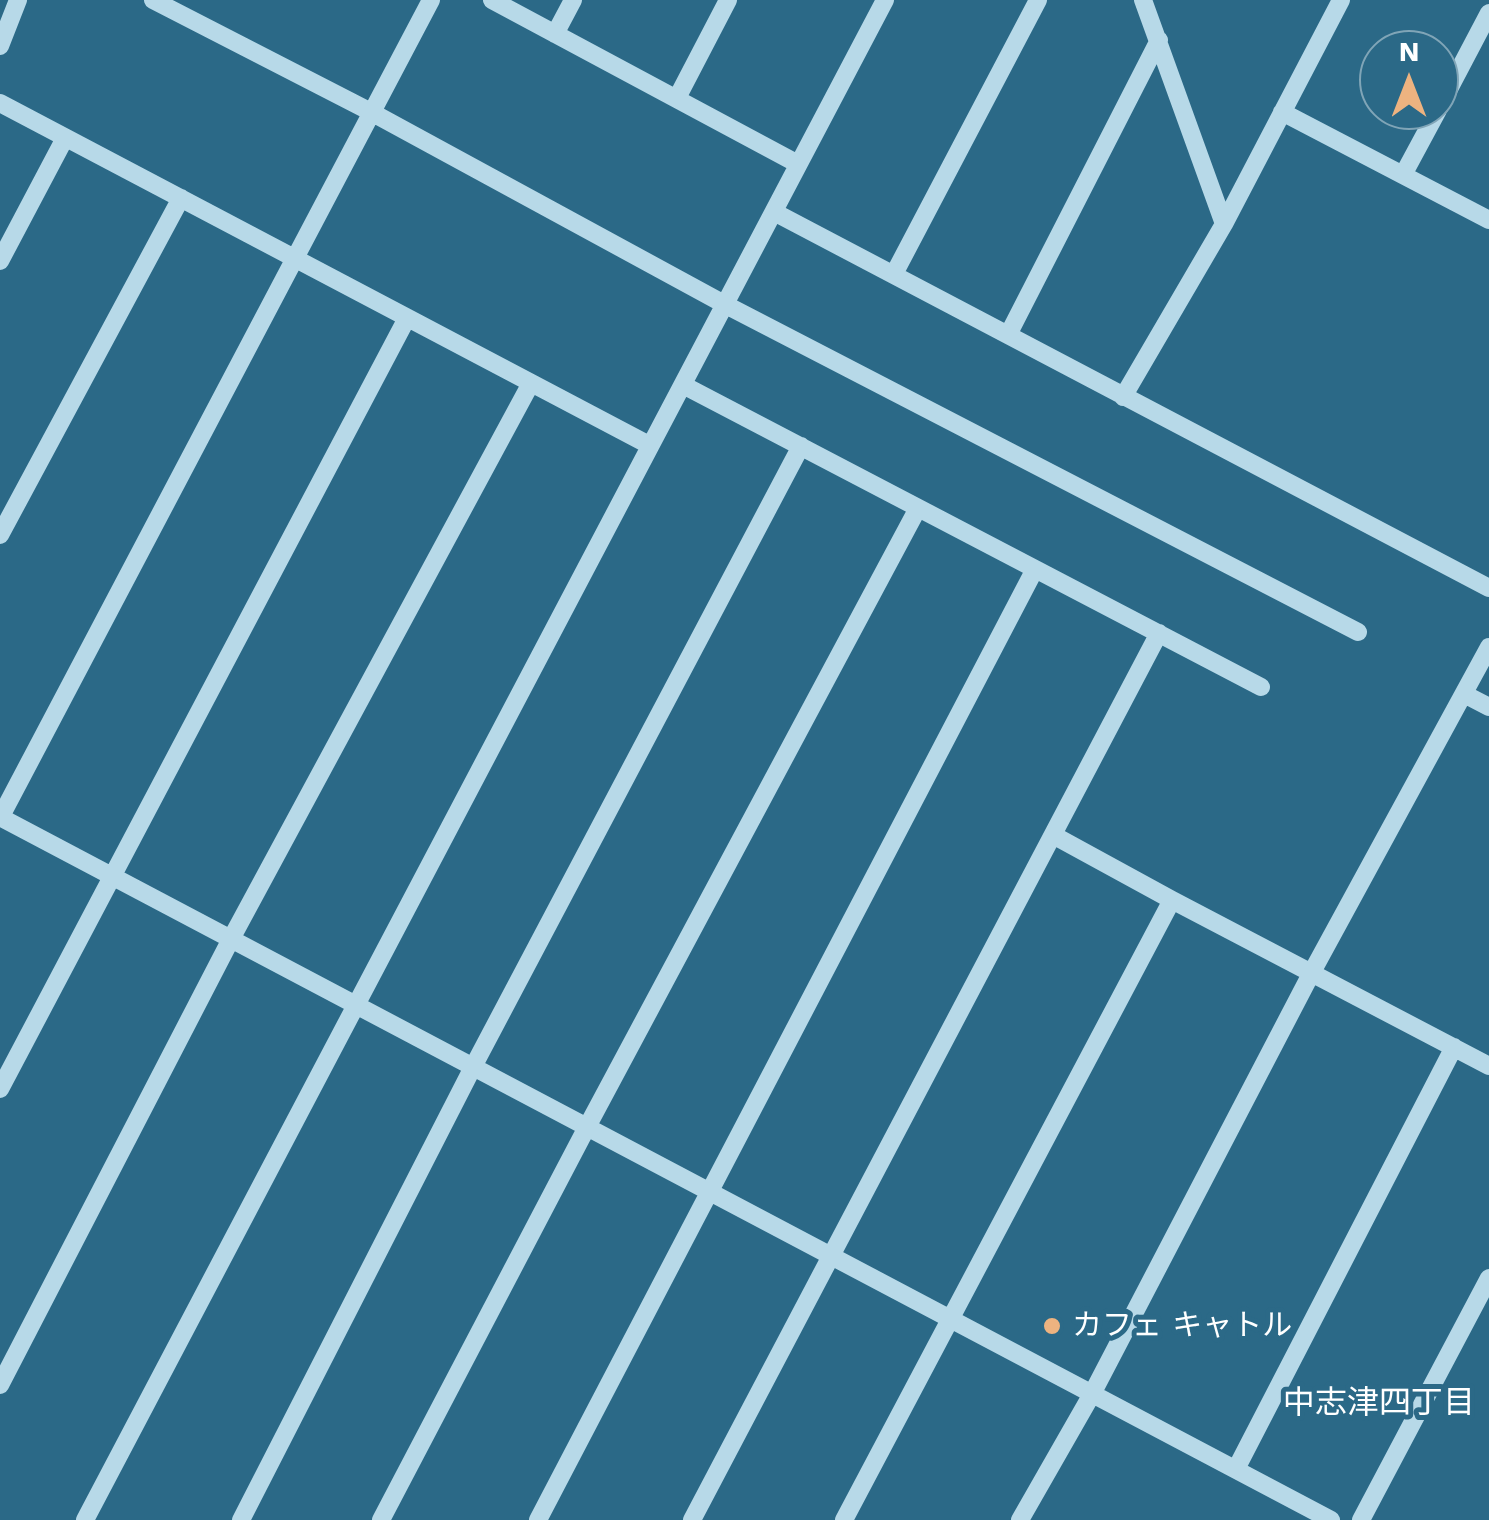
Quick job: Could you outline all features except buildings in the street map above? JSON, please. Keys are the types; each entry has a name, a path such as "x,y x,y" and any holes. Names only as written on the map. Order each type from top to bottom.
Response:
{"street":[{"path":"0,46 18,0"},
{"path":"153,0 371,112 724,304 1358,632"},
{"path":"431,0 0,818 1332,1520"},
{"path":"492,0 798,164"},
{"path":"555,34 573,0"},
{"path":"677,98 728,0"},
{"path":"85,1520 885,0"},
{"path":"894,274 1038,0"},
{"path":"1144,0 1224,224"},
{"path":"1122,397 1224,224 1340,0"},
{"path":"1459,69 1489,13"},
{"path":"1008,335 1159,40"},
{"path":"0,103 650,445"},
{"path":"1282,112 1489,220"},
{"path":"1404,175 1427,130"},
{"path":"0,261 66,138"},
{"path":"0,535 181,198"},
{"path":"774,212 1489,588"},
{"path":"0,1088 407,318"},
{"path":"0,1385 231,939 531,383"},
{"path":"682,385 1261,687"},
{"path":"241,1520 473,1067 801,446"},
{"path":"381,1520 918,508"},
{"path":"538,1520 1035,569"},
{"path":"692,1520 1158,634"},
{"path":"1028,1518 1312,972 1489,647"},
{"path":"1464,694 1489,707"},
{"path":"1052,834 1489,1066"},
{"path":"844,1520 1172,900"},
{"path":"1236,1469 1454,1047"},
{"path":"1361,1520 1489,1278"}],"place":[{"name":"カフェ キャトル","path":"1052,1326"}],"district":[{"name":"中志津四丁目","path":"1379,1404"}]}
